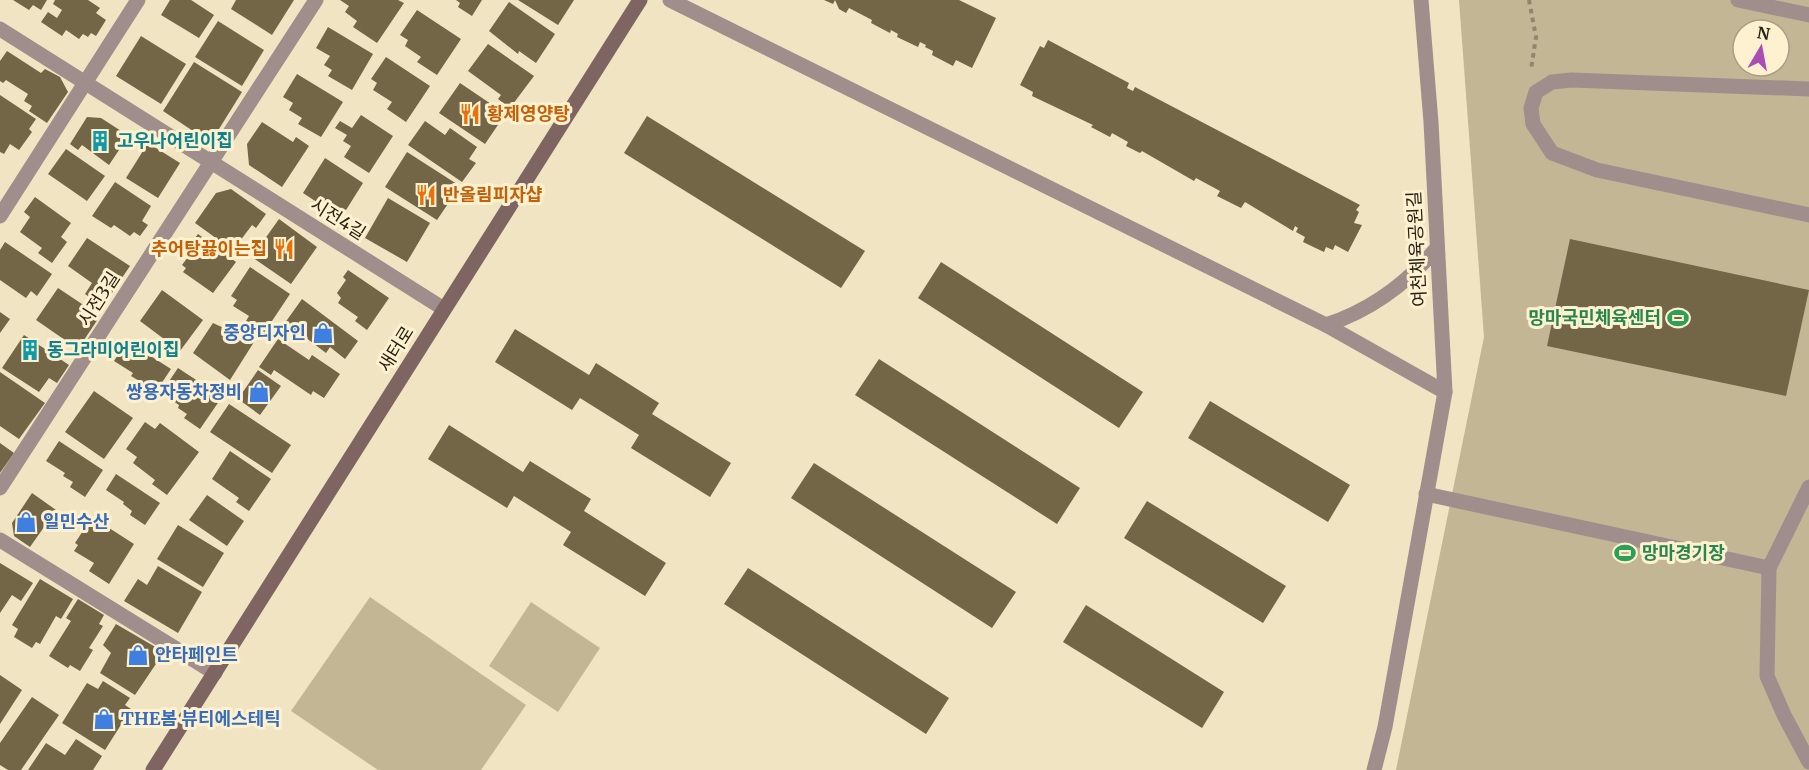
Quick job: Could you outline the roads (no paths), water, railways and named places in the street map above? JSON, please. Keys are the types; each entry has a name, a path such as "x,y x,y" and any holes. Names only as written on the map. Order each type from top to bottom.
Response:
{"street":[{"path":"0,216 138,0"},
{"path":"211,162 316,0"},
{"name":"새터로","path":"152,767 186,719 640,0"},
{"path":"670,0 1326,325 1445,392"},
{"name":"여천체육공원길","path":"1374,770 1385,727 1445,392 1431,122 1421,0"},
{"path":"1738,0 1809,15"},
{"name":"시전4길","path":"0,29 444,309"},
{"path":"1809,89 1572,80 1552,82 1536,92 1531,108 1533,124 1552,153 1597,170 1809,215"},
{"name":"시전3길","path":"0,488 211,162"},
{"path":"1326,325 1354,313 1393,290 1407,280 1436,250"},
{"path":"1809,487 1769,568 1767,676 1784,715 1809,762"},
{"path":"1426,494 1769,568"},
{"path":"0,540 215,673"}],"place":[{"name":"황제영양탕","path":"470,114"},
{"name":"고우나어린이집","path":"100,141"},
{"name":"반올림피자샵","path":"426,195"},
{"name":"추어탕끓이는집","path":"284,249"},
{"name":"망마국민체육센터","path":"1678,318"},
{"name":"중앙디자인","path":"323,333"},
{"name":"동그라미어린이집","path":"30,350"},
{"name":"쌍용자동차정비","path":"259,392"},
{"name":"일민수산","path":"26,522"},
{"name":"망마경기장","path":"1625,553"},
{"name":"안타페인트","path":"138,655"},
{"name":"THE봄 뷰티에스테틱","path":"104,719"}]}
